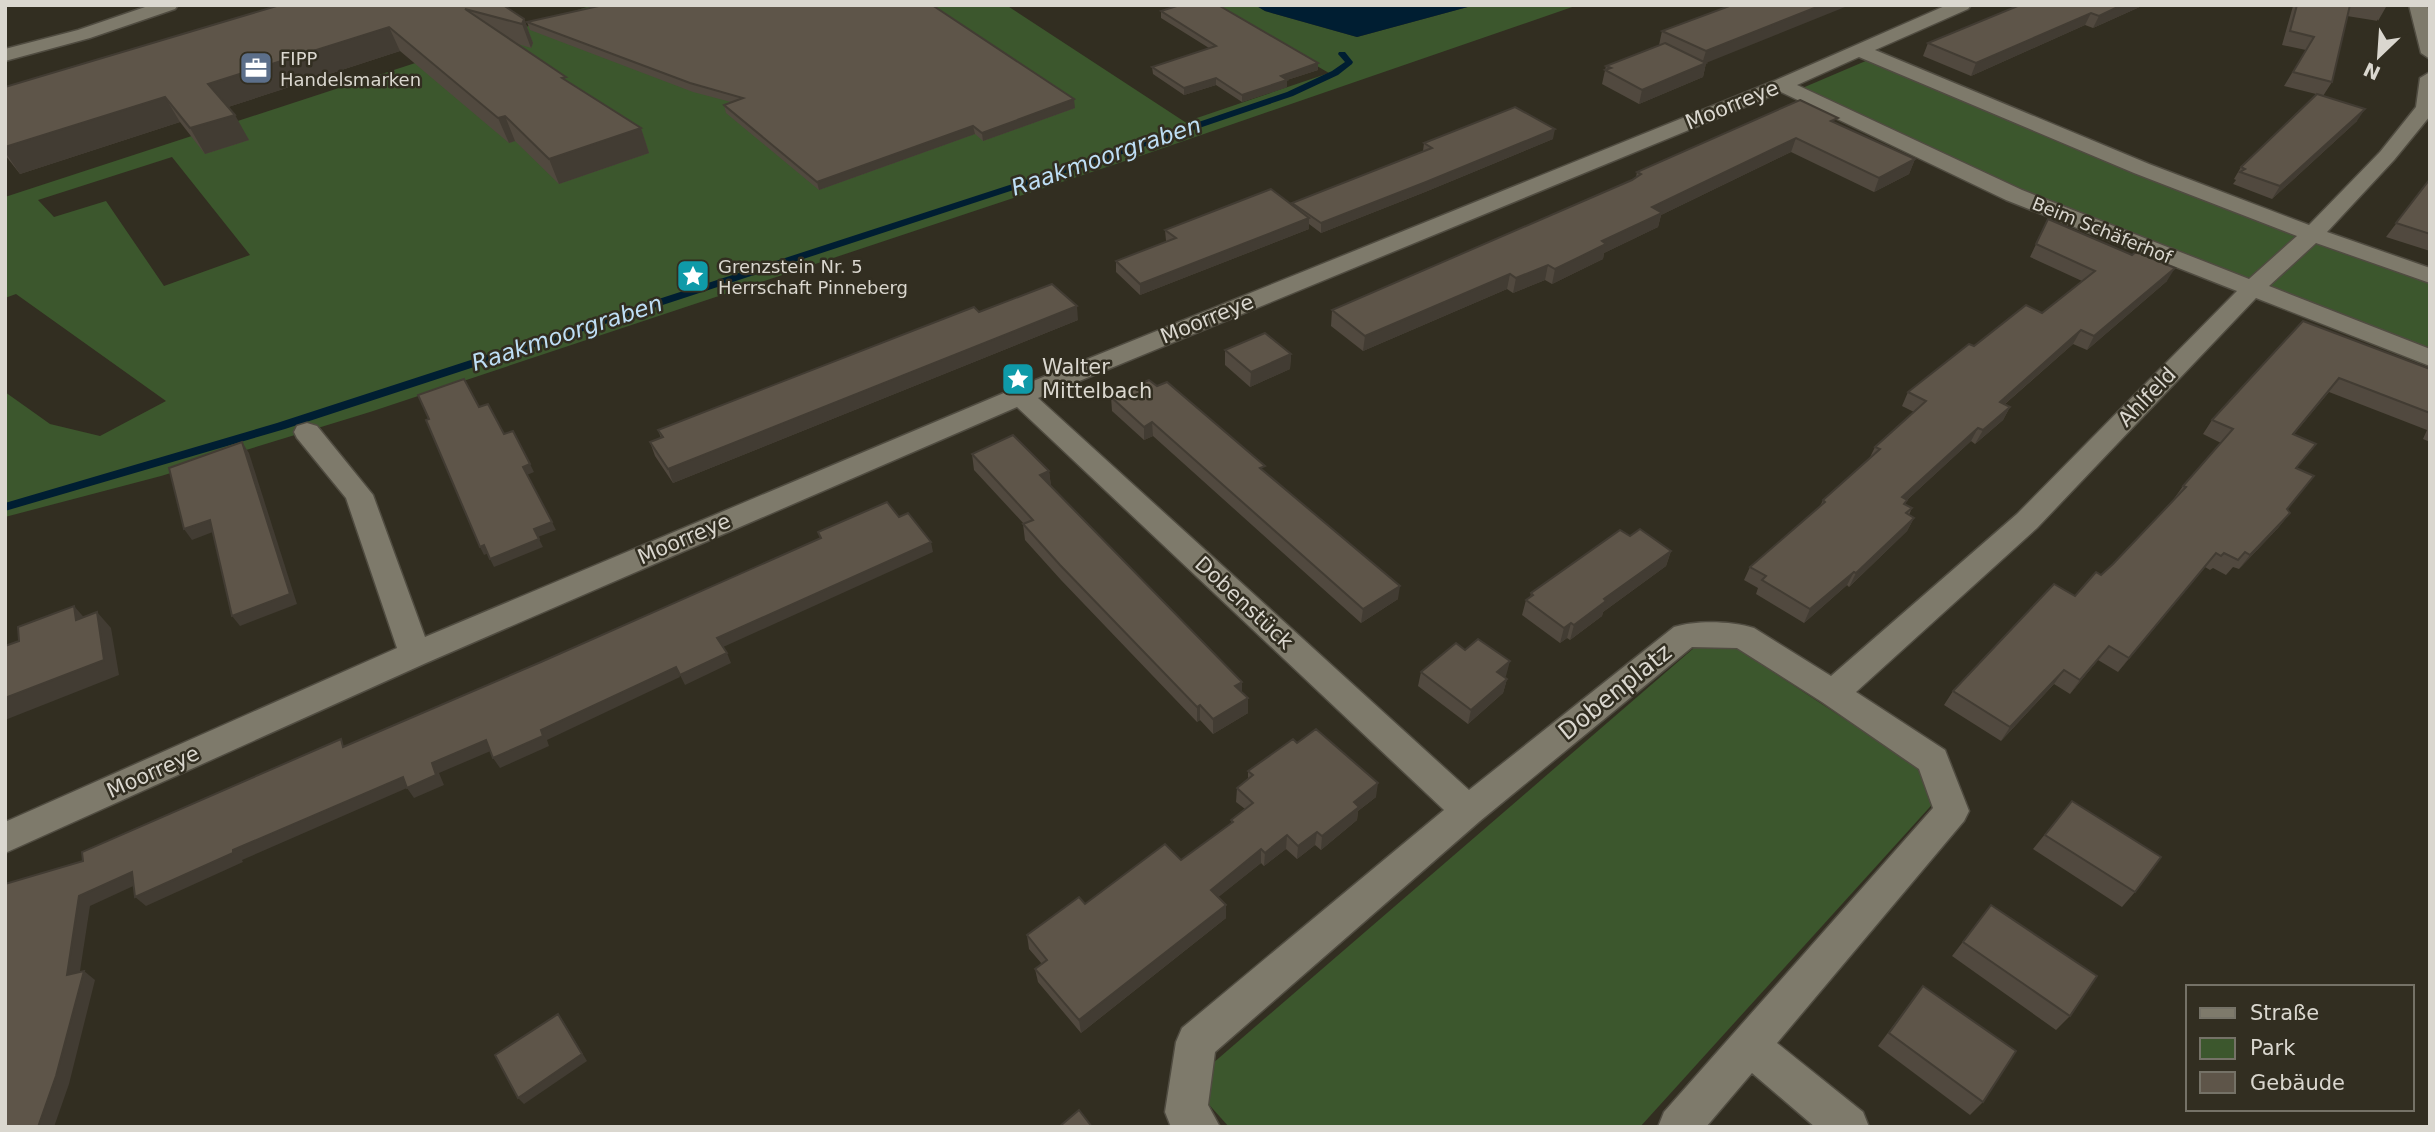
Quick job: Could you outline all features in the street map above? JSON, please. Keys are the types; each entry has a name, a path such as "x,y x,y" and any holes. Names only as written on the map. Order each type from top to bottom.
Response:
{"street":[{"path":"5,55 101,29 169,5"},
{"name":"Moorreye","path":"5,838 415,654 1020,396 1781,85 1962,5"},
{"path":"2418,5 2430,53"},
{"path":"1858,50 2038,127 2311,236 2430,276"},
{"name":"Ahlfeld","path":"1833,693 2027,521 2251,290 2311,236 2387,156 2426,108 2430,78"},
{"name":"Beim Schäferhof","path":"1781,85 2014,195 2430,358"},
{"name":"Dobenstück","path":"1020,396 1468,811"},
{"path":"307,432 359,495 415,654"},
{"name":"Dobenplatz","path":"1199,1127 1186,1112 1196,1042 1468,811 1685,635 1743,636 1933,760 1952,811 1679,1127"},
{"path":"1750,1046 1849,1127"}],"green space":[{"path":"593,5 1006,5 1185,122 1329,73 1212,5 1255,5 1265,11 1357,37 1475,5 1578,5 1149,153 370,412 161,476 5,517 5,392 50,424 100,436 166,401 16,294 5,298 5,197","holes":["172,157 250,255 164,286 106,201 54,217 38,200"]},
{"path":"1868,60 2120,166 2430,281 2430,352 1997,180 1800,89"},
{"path":"1702,641 1729,643 1930,775 1938,798 1640,1127 1229,1127 1204,1099 1205,1070"}],"water":[{"path":"1255,5 1475,5 1357,37 1265,11"}],"building":[{"path":"280,5 503,5 524,19 522,24 465,9 566,77 562,78 641,128 549,159 505,116 498,118 389,27 208,84 235,115 190,128 165,97 5,147 5,87"},
{"path":"603,5 932,5 1074,99 982,133 973,126 817,182 724,105 743,98 690,83 527,22"},
{"path":"1180,5 1218,5 1318,63 1281,76 1287,80 1242,95 1216,78 1184,88 1152,67 1216,46 1161,11"},
{"path":"1732,5 1822,5 1706,51 1662,31"},
{"path":"2020,5 2122,5 2099,16 2091,13 1976,63 1928,43"},
{"path":"2297,5 2350,5 2332,82 2293,72 2314,37 2290,31"},
{"path":"1665,43 1706,63 1642,90 1605,70 1611,68 1606,66"},
{"path":"2317,94 2365,109 2280,186 2240,172 2245,169 2241,167"},
{"path":"1800,100 1838,118 1831,121 1915,159 1879,178 1796,138 1652,207 1662,213 1602,241 1606,244 1555,269 1548,265 1516,278 1510,274 1365,336 1332,310 1632,180 1641,174 1637,172"},
{"path":"1515,107 1555,129 1321,223 1292,203 1432,148 1424,143"},
{"path":"2430,179 2430,234 2396,223"},
{"path":"1271,189 1309,218 1140,284 1116,261 1176,238 1165,230"},
{"path":"2048,219 2132,255 2136,252 2175,268 2094,336 2081,330 2000,402 2010,407 1983,430 1978,428 1902,497 1907,500 1904,504 1912,508 1906,513 1914,518 1856,573 1810,609 1762,580 1766,576 1750,567 1825,502 1823,500 1880,449 1875,447 1926,401 1908,392 1969,344 1974,346 2026,305 2042,313 2095,271 2036,244"},
{"path":"1052,284 1077,306 668,469 650,442 663,437 658,430 974,307 979,312"},
{"path":"2303,321 2430,369 2430,413 2339,378 2293,434 2316,444 2296,468 2314,476 2287,509 2290,513 2250,555 2245,552 2238,560 2224,553 2221,556 2216,553 2129,658 2109,646 2080,680 2064,670 2010,727 1953,691 2054,584 2075,596 2096,572 2101,575 2113,564 2186,487 2183,486 2233,429 2212,420"},
{"path":"1265,333 1291,354 1251,372 1225,350"},
{"path":"464,379 479,407 488,404 504,434 513,431 530,464 523,467 552,522 534,529 539,539 490,559 484,545 480,547 418,395"},
{"path":"1149,380 1157,386 1167,382 1265,466 1260,468 1400,586 1363,609 1152,422 1144,427 1111,397"},
{"path":"1013,435 1049,471 1040,475 1242,682 1235,686 1248,698 1213,719 1200,705 1197,707 1023,524 1033,520 972,454"},
{"path":"242,442 290,594 232,616 210,520 184,529 169,468"},
{"path":"887,502 899,517 908,513 931,542 717,638 727,653 680,675 676,667 541,730 543,736 493,758 486,740 432,763 436,775 407,788 403,777 233,850 233,853 135,897 132,872 79,896 67,975 84,971 56,1076 38,1127 5,1127 5,884 83,861 82,852 341,739 343,747 541,662 821,538 818,532"},
{"path":"1640,529 1671,551 1604,599 1606,601 1574,625 1571,623 1564,628 1526,600 1533,595 1531,593 1620,530 1630,536"},
{"path":"74,606 76,620 97,612 104,660 5,698 5,646 19,641 18,627"},
{"path":"1478,639 1510,661 1497,672 1507,679 1471,710 1421,672 1456,643 1465,650"},
{"path":"1316,729 1378,783 1354,802 1359,807 1322,836 1317,832 1298,846 1287,835 1265,853 1261,849 1211,890 1226,905 1079,1020 1035,969 1047,960 1027,935 1079,897 1085,904 1165,844 1181,860 1233,822 1231,820 1253,803 1237,788 1253,775 1248,771 1293,739 1297,743"},
{"path":"2072,801 2161,857 2135,892 2045,835"},
{"path":"1991,905 2097,976 2070,1016 1963,942"},
{"path":"1923,986 2016,1051 1983,1102 1889,1033"},
{"path":"558,1014 582,1054 518,1098 495,1055"},
{"path":"1079,1110 1092,1127 1059,1127"}],"waterway":[{"name":"Raakmoorgraben","path":"5,507 281,426 1099,159 1290,94 1335,73 1349,62 1342,54"}],"place":[{"name":"FIPP Handelsmarken","path":"256,68"},
{"name":"Grenzstein Nr. 5 Herrschaft Pinneberg","path":"693,276"},
{"name":"Walter Mittelbach","path":"1018,379"}]}
